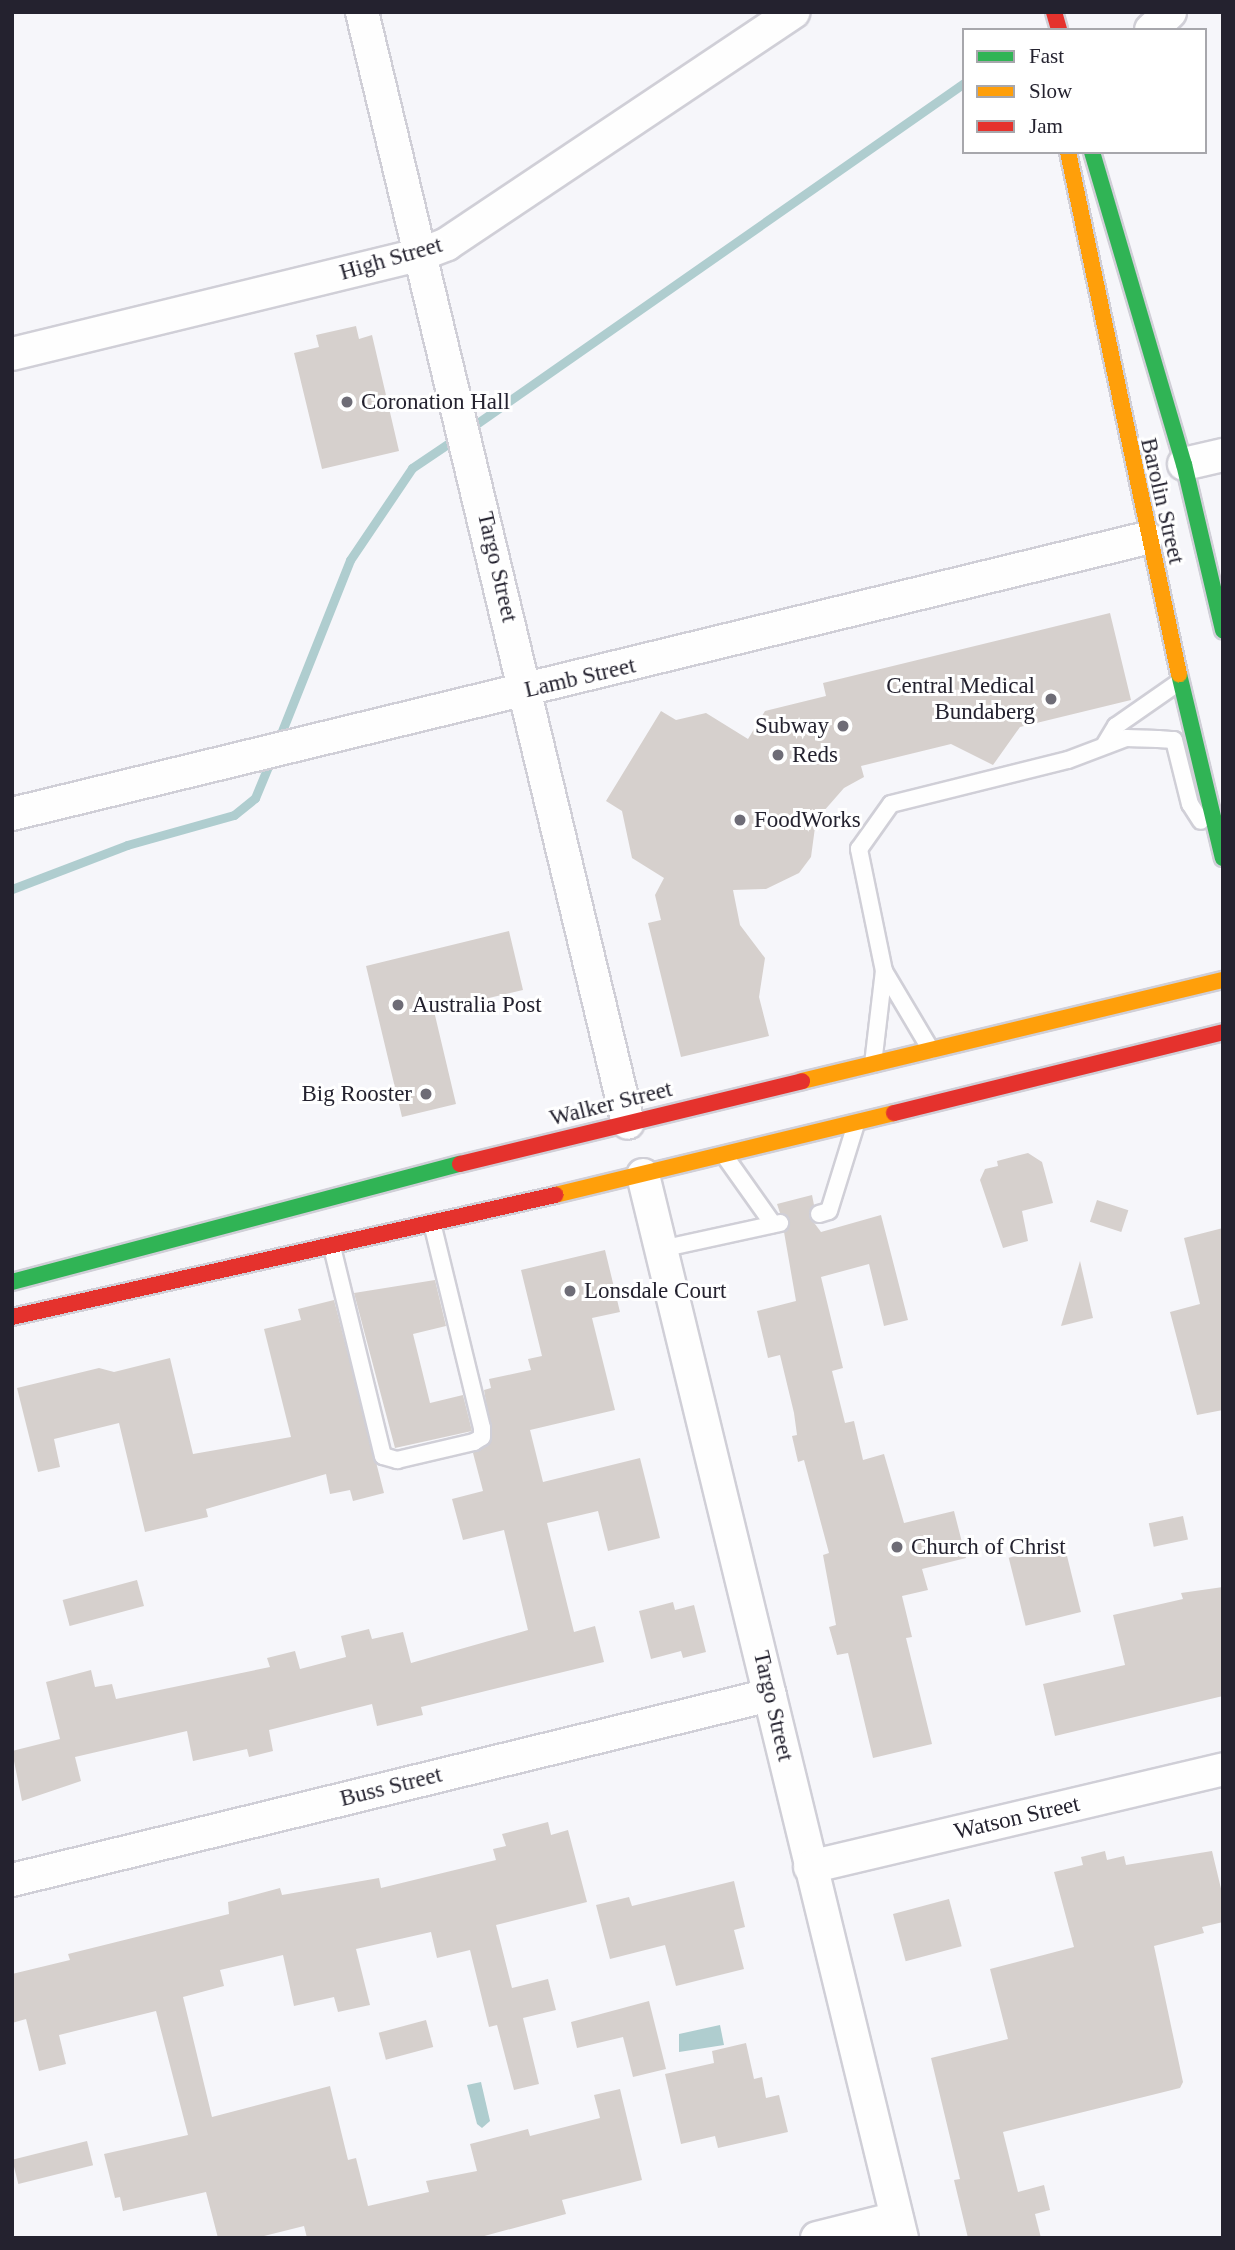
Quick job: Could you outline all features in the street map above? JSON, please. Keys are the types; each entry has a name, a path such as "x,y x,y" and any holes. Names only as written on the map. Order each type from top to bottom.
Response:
{"main road":[{"name":"Barolin Street","path":"1068,154 1154,525 1180,681 1222,855"},
{"name":"Barolin Street","path":"1092,154 1184,464 1223,629"},
{"path":"1136,310 1134,354 1140,379"},
{"name":"Walker Street","path":"12,1282 418,1175 638,1129 873,1064 1223,980"},
{"path":"12,1317 432,1223 633,1169 724,1155 1223,1032"},
{"path":"811,1115 880,1116"},
{"path":"418,1175 467,1179"}],"street":[{"name":"Targo Street","path":"362,12 419,255 471,454 526,691 638,1129"},
{"name":"High Street","path":"12,355 419,255 477,227 793,12"},
{"path":"1153,28 1170,12"},
{"path":"1184,464 1223,455"},
{"name":"Lamb Street","path":"12,814 321,737 526,691 1154,525"},
{"name":"Targo Street","path":"633,1169 661,1250 900,2228"},
{"name":"Buss Street","path":"12,1880 770,1695"},
{"name":"Watson Street","path":"810,1867 1223,1769"},
{"path":"817,2238 900,2228"}],"lane":[{"path":"1105,744 1116,726 1180,681"},
{"path":"873,1064 884,971 859,849 886,810 898,801 1068,760 1126,738 1174,740 1190,804 1222,855"},
{"path":"884,971 932,1050"},
{"path":"818,1214 830,1211 856,1122"},
{"path":"661,1250 776,1223 724,1155"},
{"path":"331,1247 383,1456 397,1460 474,1442 481,1437 482,1428 432,1223"}],"water":[{"path":"720,2025 724,2045 679,2052 679,2034"},
{"path":"481,2082 490,2121 482,2128 477,2124 467,2085"}],"building":[{"name":"Coronation Hall","path":"356,326 359,339 372,335 399,451 322,469 294,353 319,347 316,335"},
{"path":"1110,613 1131,700 1020,727 993,765 951,744 861,766 864,777 844,788 816,820 811,857 799,873 766,889 733,890 740,925 765,958 759,997 769,1036 681,1057 648,923 661,920 655,895 664,878 632,858 622,811 606,801 661,711 676,720 706,713 748,739 765,711 826,696 823,683"},
{"path":"509,931 523,990 434,1011 456,1104 402,1117 366,966"},
{"path":"1028,1153 1042,1162 1053,1203 1022,1211 1028,1241 1003,1248 980,1180 985,1169 998,1166 997,1161"},
{"path":"812,1195 814,1205 809,1216 821,1232 881,1215 908,1320 884,1326 869,1264 821,1277 843,1368 832,1371 845,1423 854,1421 863,1460 884,1454 904,1523 954,1511 966,1558 922,1569 928,1590 902,1596 912,1637 906,1638 932,1744 873,1758 848,1653 837,1655 829,1627 836,1625 823,1555 829,1553 804,1460 798,1462 792,1436 797,1435 794,1413 780,1355 768,1358 757,1311 796,1301 784,1232 790,1221 780,1213 777,1204"},
{"path":"1097,1200 1128,1210 1121,1232 1090,1222"},
{"path":"1223,1228 1223,1410 1197,1415 1170,1312 1200,1304 1184,1238"},
{"path":"605,1250 620,1312 592,1318 615,1410 530,1430 543,1482 640,1458 660,1538 608,1551 598,1511 547,1523 574,1632 595,1626 604,1662 421,1707 423,1715 377,1726 372,1704 269,1730 273,1751 249,1757 247,1749 193,1761 187,1731 75,1757 81,1781 22,1801 12,1751 60,1739 46,1682 91,1670 95,1687 112,1684 116,1699 270,1667 267,1658 295,1651 300,1669 346,1657 341,1636 369,1629 372,1639 403,1632 411,1663 528,1630 504,1530 463,1540 452,1499 483,1491 473,1453 492,1438 484,1390 491,1388 489,1379 531,1370 528,1359 542,1356 521,1270"},
{"path":"1080,1261 1093,1318 1061,1326"},
{"path":"435,1280 446,1326 413,1334 430,1403 463,1395 472,1431 395,1448 354,1293"},
{"path":"334,1300 384,1493 353,1501 350,1490 330,1494 326,1474 206,1509 208,1517 145,1532 119,1423 54,1439 60,1467 38,1472 17,1388 99,1368 114,1372 170,1358 193,1454 291,1437 264,1329 301,1320 298,1309"},
{"path":"1183,1516 1188,1539 1154,1547 1149,1523"},
{"path":"1064,1544 1081,1612 1026,1626 1009,1558"},
{"path":"137,1580 144,1606 70,1626 63,1600"},
{"path":"1223,1587 1223,1696 1055,1736 1043,1684 1125,1665 1113,1615 1183,1599 1181,1593"},
{"path":"673,1602 675,1610 694,1605 706,1652 683,1658 681,1651 651,1659 639,1611"},
{"path":"548,1822 551,1835 568,1830 587,1902 496,1925 512,1988 548,1979 556,2010 523,2018 539,2084 514,2090 497,2025 489,2027 470,1950 437,1958 431,1932 356,1949 370,2005 338,2012 334,1997 294,2006 283,1955 220,1970 224,1986 183,1997 212,2117 330,2086 348,2160 356,2158 368,2206 429,2192 426,2181 477,2171 470,2144 528,2129 530,2136 600,2118 594,2095 620,2089 642,2180 562,2200 566,2214 477,2238 307,2238 304,2226 256,2238 218,2238 206,2192 123,2211 120,2197 115,2198 104,2154 188,2135 156,2011 59,2035 66,2064 39,2071 26,2019 12,2023 12,1974 70,1960 68,1954 229,1914 228,1902 280,1888 282,1895 379,1878 381,1888 496,1860 493,1849 506,1846 502,1834"},
{"path":"1105,1851 1107,1860 1124,1856 1126,1865 1212,1851 1223,1897 1223,1922 1202,1927 1204,1933 1154,1946 1183,2082 1180,2088 1003,2132 1018,2192 1044,2185 1050,2210 1035,2214 1041,2238 968,2238 954,2180 960,2179 931,2058 1008,2039 990,1969 1074,1947 1054,1872 1083,1865 1081,1857"},
{"path":"734,1881 745,1927 734,1930 744,1969 676,1986 665,1945 610,1959 596,1905 629,1897 632,1906"},
{"path":"949,1899 962,1946 906,1961 893,1914"},
{"path":"649,2001 666,2069 633,2077 623,2037 577,2048 571,2022"},
{"path":"426,2020 433,2047 386,2060 379,2033"},
{"path":"746,2043 754,2079 762,2077 766,2098 779,2095 788,2132 718,2148 715,2136 681,2144 665,2074 714,2063 712,2051"},
{"path":"87,2141 93,2165 18,2184 12,2160"}],"waterway":[{"path":"469,429 962,84"},
{"path":"278,741 350,560 412,468 458,437"},
{"path":"12,889 127,845 234,815 255,798 272,757"}],"traffic: fast":[{"path":"1093,154 1184,464 1223,630"},
{"path":"1179,674 1223,858"},
{"path":"12,1282 460,1164"}],"traffic: slow":[{"path":"1068,154 1179,674"},
{"path":"802,1081 1223,980"},
{"path":"555,1195 894,1113"}],"traffic: jam":[{"path":"1054,12 1058,28"},
{"path":"894,1113 1223,1032"},
{"path":"460,1164 802,1081"},
{"path":"12,1317 555,1195"}],"place":[{"name":"Coronation Hall","path":"347,402"},
{"name":"Central Medical Bundaberg","path":"1051,699"},
{"name":"Subway","path":"843,726"},
{"name":"Reds","path":"778,755"},
{"name":"FoodWorks","path":"740,820"},
{"name":"Australia Post","path":"398,1005"},
{"name":"Big Rooster","path":"426,1094"},
{"name":"Lonsdale Court","path":"570,1291"},
{"name":"Church of Christ","path":"897,1547"}]}
